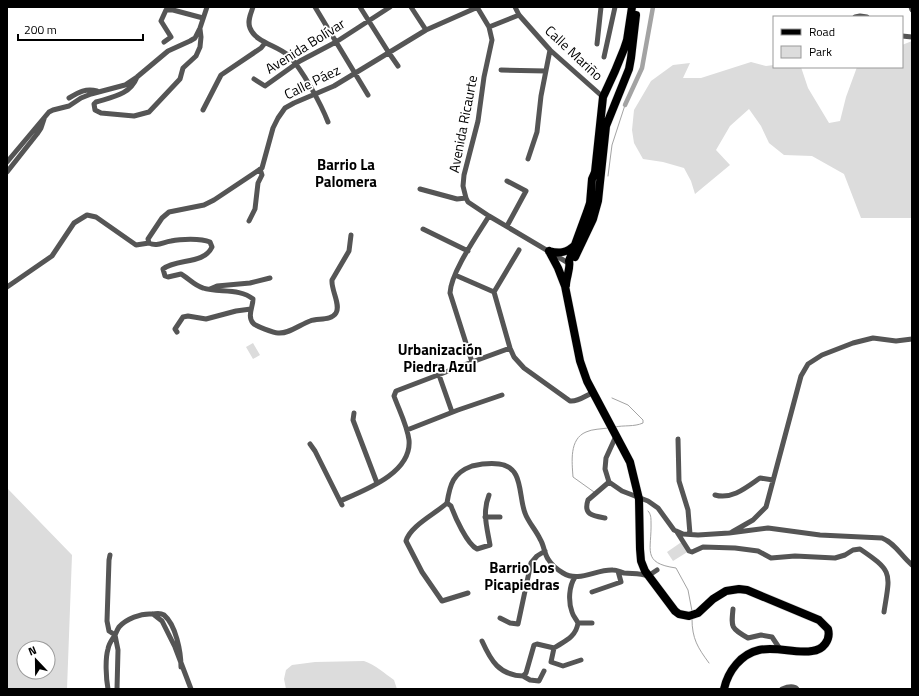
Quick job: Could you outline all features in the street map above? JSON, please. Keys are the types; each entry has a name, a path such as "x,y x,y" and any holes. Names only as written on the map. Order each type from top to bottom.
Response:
{"main road":[{"path":"632,7 627,40 612,85 616,87 619,86 632,52"},
{"path":"606,126 629,69 637,7"},
{"path":"616,71 603,97 590,203 569,261 570,264 566,277 566,286 580,361 592,393 609,420 630,462 639,498 640,555 643,566 648,576 675,611 684,615 689,616 698,613 713,599 726,591 739,589 747,590 819,620 828,629 828,640 817,650 806,651 770,648 760,649 744,657 732,669 727,678 724,689"},
{"path":"570,264 585,238 593,219 598,201 606,126 603,97"},
{"path":"549,251 555,253 568,251 576,244"},
{"path":"549,251 566,286"}],"street":[{"path":"7,162 45,116 53,110 66,108 84,96 97,91 119,87 137,77 168,51 195,38 207,7"},
{"path":"253,7 249,18 249,26 253,34 285,53 296,64 315,95 328,122"},
{"path":"314,7 368,95"},
{"path":"360,7 398,66"},
{"name":"Avenida Bolívar","path":"254,79 265,86 296,64 336,42 390,7"},
{"path":"411,7 426,30"},
{"name":"Calle Páez","path":"249,220 255,209 258,183 262,175 260,169 263,164 272,128 282,112 289,105 334,86 426,30 477,7"},
{"name":"Avenida Ricaurte","path":"466,198 463,186 464,175 478,120 484,77 492,40 489,27 477,7"},
{"name":"Calle Mariño","path":"515,7 519,15 550,50 603,97"},
{"path":"597,44 601,7"},
{"path":"604,57 615,7"},
{"path":"164,42 171,37 161,21 166,10 174,10 203,18"},
{"path":"489,27 519,15"},
{"path":"137,77 128,91 122,95 96,102 94,104 95,110 101,113 139,116 152,109 168,90 180,79 184,68 196,56 201,42 200,28"},
{"path":"203,110 221,76 261,48 265,42"},
{"path":"528,159 537,132 541,96 550,50"},
{"path":"501,70 546,71"},
{"path":"69,98 84,90 97,91"},
{"path":"7,172 41,128 45,116"},
{"path":"150,243 148,239 162,218 169,212 204,205 214,200 260,169"},
{"path":"507,181 526,191 507,226"},
{"path":"420,189 457,199 466,198 468,202 489,216 570,264"},
{"path":"7,287 48,260 74,223 87,216 96,217 131,244 136,245 150,243 158,245 170,241 198,240 210,242 212,247 206,255 177,264 168,265 163,269 165,276 168,277 182,274 202,288 242,294 250,297 253,299 250,319 255,326 280,334 312,320 333,317 338,308 331,284 349,251 351,235"},
{"path":"472,362 450,293 450,287 468,251 489,216"},
{"path":"423,229 468,251"},
{"path":"519,250 494,292 514,357 524,368 566,399 573,402 592,393"},
{"path":"455,275 494,292"},
{"path":"209,289 217,286 250,283 270,278"},
{"path":"177,332 175,329 176,326 184,317 188,316 210,319 236,311 251,309"},
{"path":"729,533 753,520 766,507 800,376 808,364 822,355 853,343 873,338 896,341 912,339"},
{"path":"310,444 341,503 377,483 395,470 405,459 409,446 407,430 394,396 396,391 510,348"},
{"path":"438,375 452,412"},
{"path":"407,430 452,412 502,395"},
{"path":"354,413 354,420 377,483"},
{"path":"617,435 606,458 605,469 609,482 622,491 648,501 658,508 689,551 692,552 703,546 758,551 771,558 795,556 835,558 845,555 853,550 860,549 877,560 885,569 888,576 884,612"},
{"path":"678,439 679,481 688,510 690,534"},
{"path":"468,593 442,601 422,572 406,541 407,535 447,503 452,483 457,475 464,469 478,465 495,463 504,464 511,468 516,474 520,486 524,512 541,540 548,559 561,572 570,577 613,570 648,576 657,570"},
{"path":"715,495 722,497 727,496 739,491 760,478 773,480"},
{"path":"605,518 592,516 589,514 587,503 588,500 609,482"},
{"path":"447,503 451,506 474,548 477,549 490,545 484,516 485,505 489,495"},
{"path":"484,516 500,517"},
{"path":"676,531 683,534 729,533 768,528 813,534 882,538 890,541 912,565"},
{"path":"500,618 510,623 518,624 530,563 545,551"},
{"path":"110,555 107,621 109,631 115,635 118,650 117,689"},
{"path":"592,592 621,582 618,571"},
{"path":"575,577 570,588 570,607 578,623 577,630 575,634 554,648 551,662 563,666 581,660"},
{"path":"733,609 731,620 732,627 735,630 748,638 761,635 772,637 780,649"},
{"path":"108,689 107,650 117,628 126,620 148,613 159,613 164,615 172,627 181,653 181,667 191,689"},
{"path":"578,623 592,624"},
{"path":"482,641 489,657 500,669 508,673 523,676 530,680 539,681 544,671"},
{"path":"523,676 526,673 534,645 537,644 554,648"},
{"path":"782,689 795,687 797,689"}],"green space":[{"path":"912,41 912,218 861,218 844,174 812,156 784,155 769,143 761,126 749,109 730,126 716,150 730,165 695,194 691,181 684,168 663,162 643,159 634,143 632,130 634,110 651,81 673,65 690,63 683,78 701,78 751,62 766,66 773,65 773,68 801,68 808,88 829,123 840,121 846,97 857,68 903,68 903,45"},
{"path":"253,343 260,355 253,359 246,347"},
{"path":"7,488 72,555 67,689 7,689"},
{"path":"683,541 689,551 673,561 667,552"},
{"path":"364,661 376,667 394,680 397,689 286,689 284,679 286,670 292,665 315,662"}],"waterway":[{"path":"625,105 642,68 653,7"},
{"path":"608,176 612,145 625,105"},
{"path":"612,398 628,405 643,420 643,423 640,424 615,427"},
{"path":"594,492 573,477 572,465 574,445 581,435 586,432 608,428"},
{"path":"648,511 651,519 650,548 653,559 657,563 676,568 688,590 692,611"},
{"path":"692,619 694,638 709,663"}],"district":[{"name":"Barrio La Palomera","path":"346,174"},
{"name":"Urbanización Piedra Azul","path":"440,358"},
{"name":"Barrio Los Picapiedras","path":"522,576"}]}
